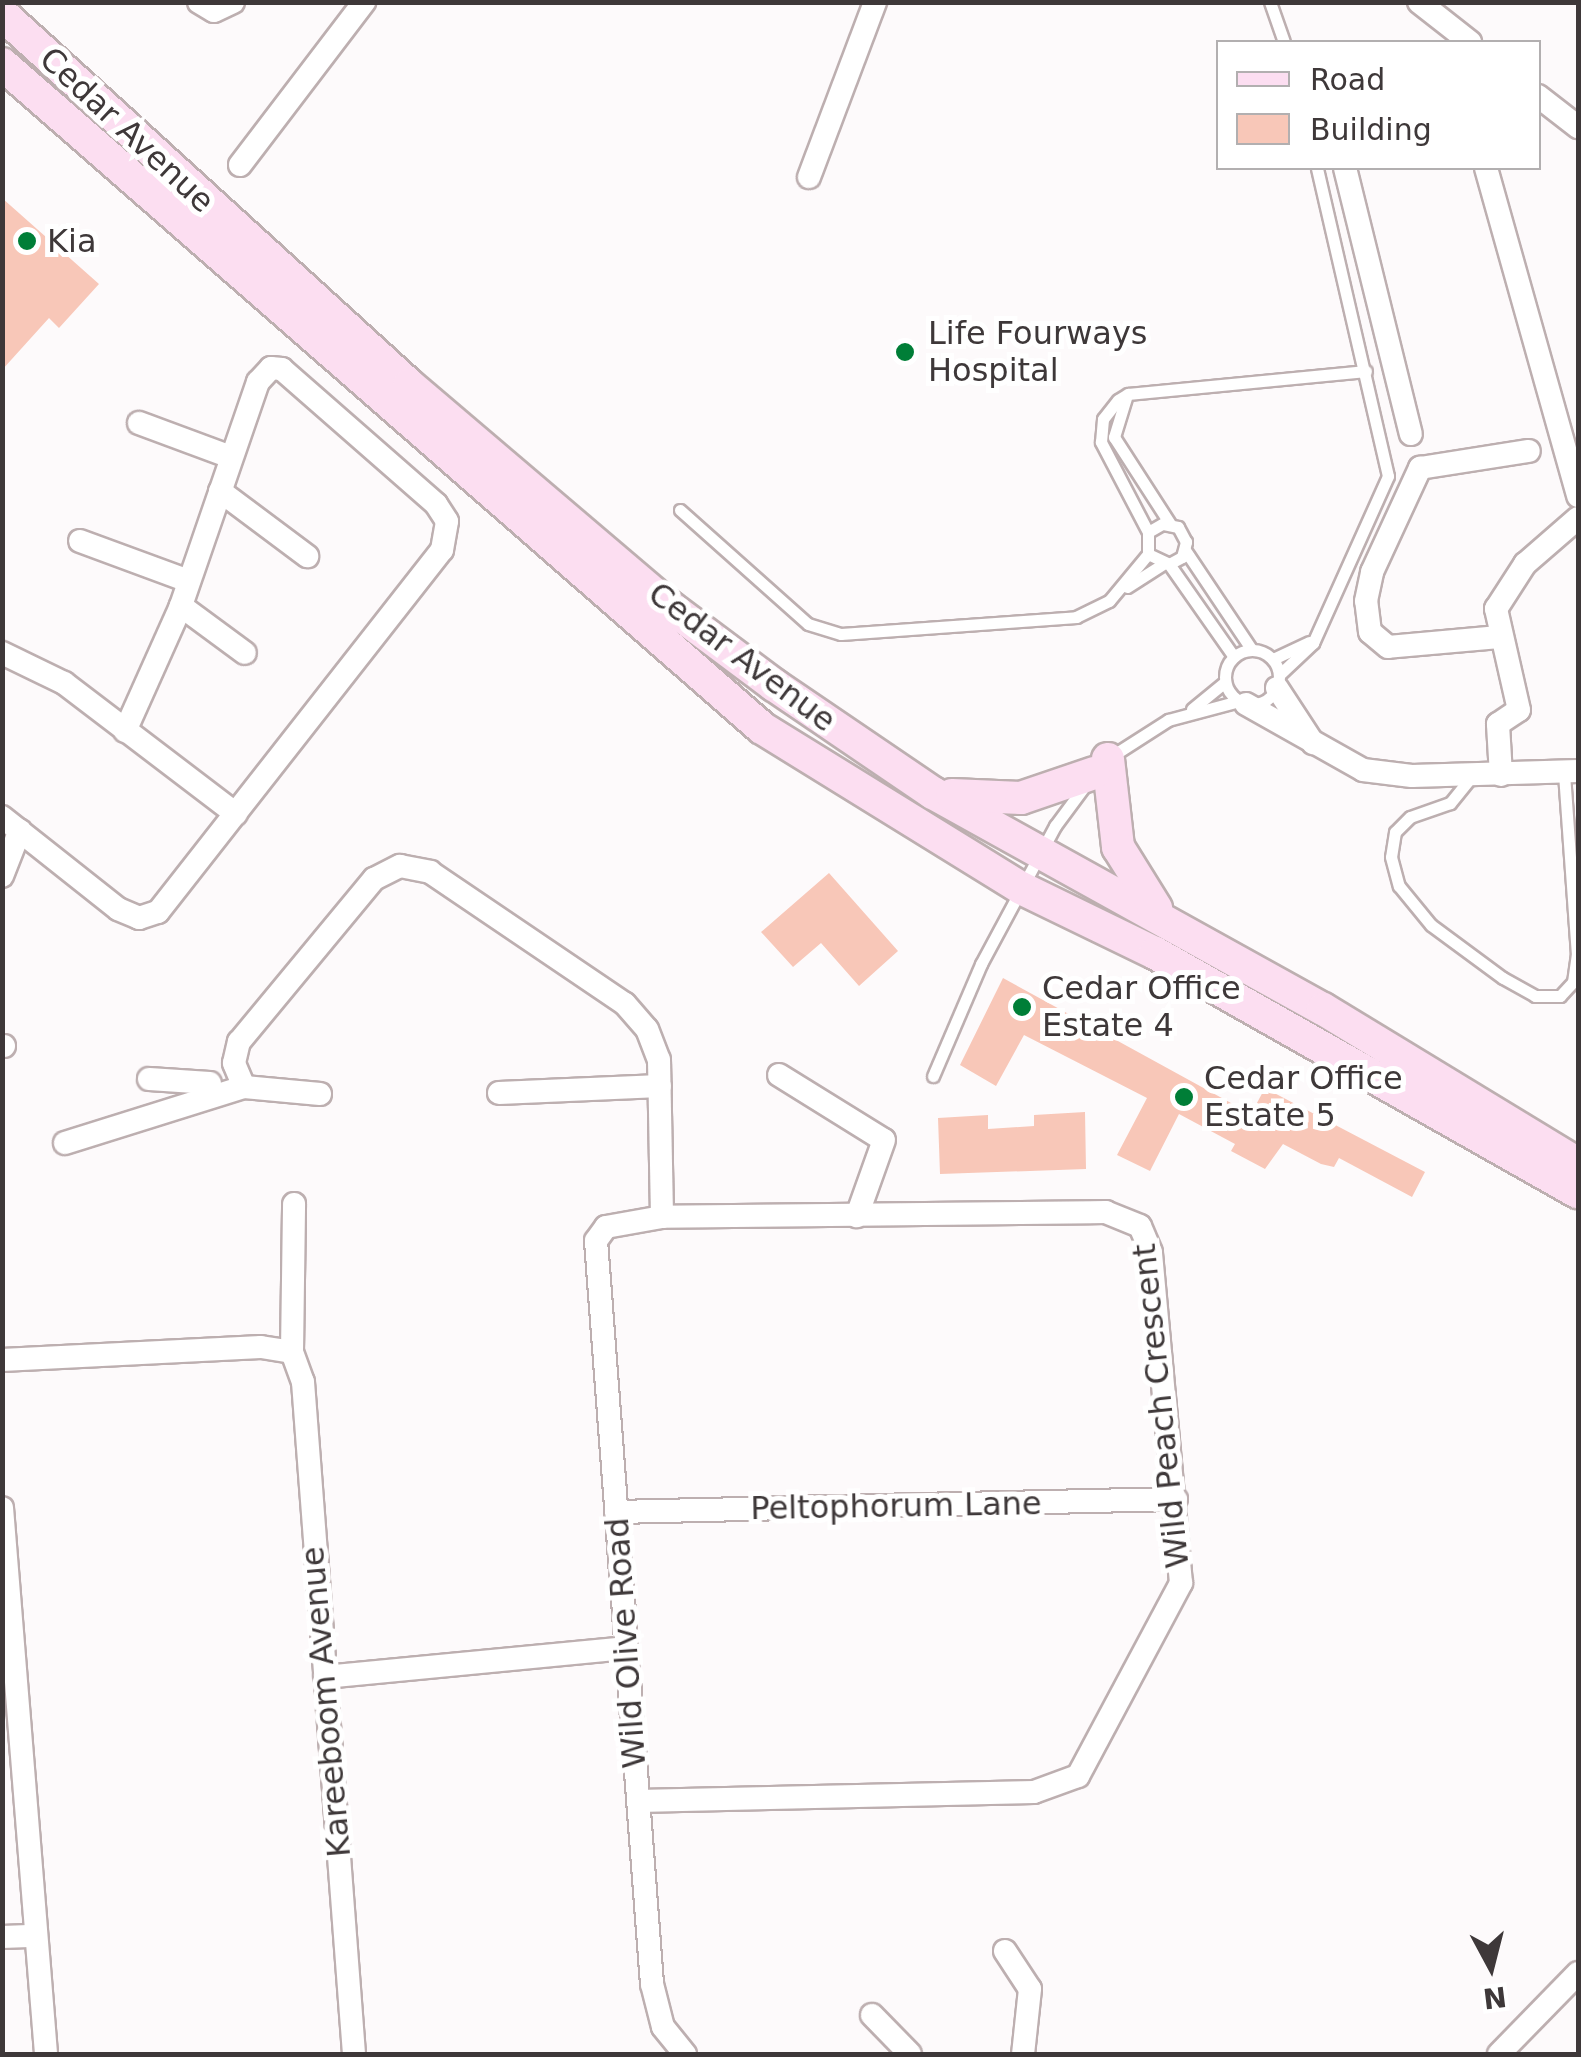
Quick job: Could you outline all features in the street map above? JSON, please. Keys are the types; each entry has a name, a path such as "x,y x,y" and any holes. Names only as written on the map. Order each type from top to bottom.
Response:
{"main road":[{"name":"Cedar Avenue","path":"2,14 395,372 672,608 933,793 1042,848 1164,918 1578,1164"},
{"name":"Cedar Avenue","path":"2,64 726,699 846,784 1021,888 1155,952 1578,1192"},
{"path":"933,793 1020,798 1101,766 1118,846 1164,918"}],"street":[{"path":"199,2 214,11 233,2"},
{"path":"240,166 364,2"},
{"path":"809,178 875,2"},
{"path":"1419,2 1462,40"},
{"path":"1541,98 1578,127"},
{"path":"1345,170 1411,434"},
{"path":"1487,170 1578,496"},
{"path":"2,876 11,824 118,908 147,918 168,904 434,564 448,528 436,504 276,368 258,382 182,606 126,731"},
{"path":"140,423 231,456"},
{"path":"1499,638 1388,648 1370,632 1366,601 1372,572 1420,468 1529,451"},
{"path":"220,491 307,556"},
{"path":"1501,775 1498,724 1519,710 1499,638 1496,610 1525,564 1578,518"},
{"path":"80,541 189,581"},
{"path":"182,606 245,652"},
{"path":"2,652 52,674 236,814"},
{"path":"1278,682 1315,746"},
{"path":"1243,703 1363,770 1472,776 1571,772"},
{"path":"241,1084 239,1042 374,879 400,866 449,882 625,1004 647,1030 660,1086 662,1217"},
{"path":"779,1075 884,1140 857,1216"},
{"path":"149,1079 176,1086 241,1084 320,1094"},
{"path":"64,1144 241,1084"},
{"path":"500,1094 660,1086"},
{"name":"Kareeboom Avenue","path":"294,1204 292,1352 303,1382 354,2054"},
{"name":"Wild Peach Crescent","path":"606,1228 662,1217 1106,1212 1140,1226 1151,1252 1176,1499 1178,1594 1088,1764 1071,1782 1034,1792 638,1801"},
{"name":"Wild Olive Road","path":"606,1228 594,1253 652,1984 664,2027 685,2054"},
{"path":"2,1360 262,1347 292,1352"},
{"name":"Peltophorum Lane","path":"616,1512 1176,1499"},
{"path":"2,1508 8,1643 46,2054"},
{"path":"326,1677 624,1648"},
{"path":"2,1937 36,1936"},
{"path":"1006,1951 1026,1976 1031,1996 1023,2054"},
{"path":"1544,2013 1578,1973"},
{"path":"1499,2054 1578,1988"},
{"path":"872,2015 910,2054"}],"lane":[{"path":"1270,2 1283,40"},
{"path":"1189,711 1264,702 1316,636 1388,476 1317,170"},
{"path":"1119,592 1148,554 1148,532 1100,436 1106,413 1128,394 1366,371"},
{"path":"1128,394 1114,437 1170,524 1184,534 1185,550 1252,650 1272,659"},
{"path":"680,510 808,624 841,634 1076,617 1185,550"},
{"path":"1148,532 1170,524"},
{"path":"1148,554 1166,564 1234,657"},
{"path":"1272,659 1316,636"},
{"path":"933,1076 1042,848 1101,766 1189,711 1225,682 1234,657 1252,650"},
{"path":"1272,659 1278,682"},
{"path":"1225,682 1243,703"},
{"path":"1472,776 1450,803 1410,817 1395,832 1392,857 1398,886 1431,926 1502,978 1534,996 1560,996 1573,982 1577,956 1571,772"}],"building":[{"name":"Kia","path":"2,198 99,284 59,328 49,318 2,370"},
{"path":"829,873 898,951 859,986 821,943 793,967 761,932"},
{"path":"1003,978 1251,1114 1265,1088 1425,1172 1412,1197 1339,1158 1334,1167 1321,1164 1283,1144 1265,1169 1231,1151 1235,1144 1179,1114 1150,1171 1117,1155 1147,1098 1024,1035 996,1086 960,1065"},
{"path":"1085,1112 1086,1169 940,1174 938,1118 988,1115 988,1129 1034,1126 1034,1115"}],"place":[{"name":"Kia","path":"27,241"},
{"name":"Life Fourways Hospital","path":"905,352"},
{"name":"Cedar Office Estate 4","path":"1022,1007"},
{"name":"Cedar Office Estate 5","path":"1184,1097"}]}
